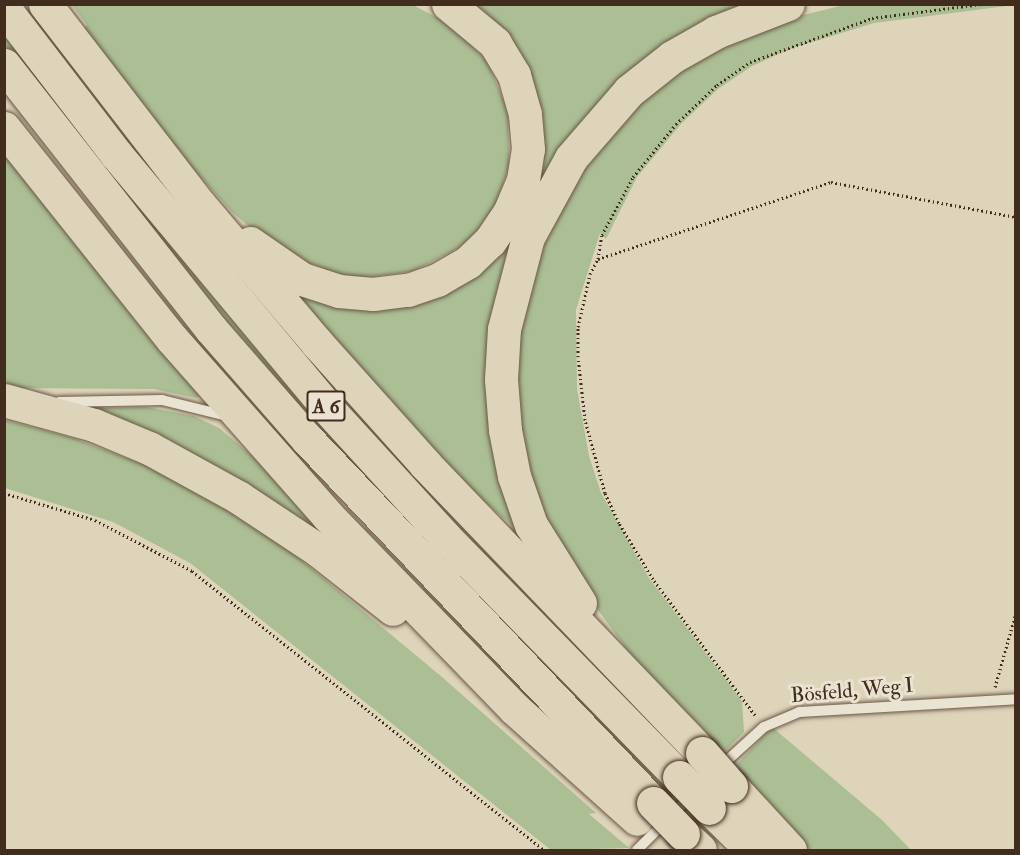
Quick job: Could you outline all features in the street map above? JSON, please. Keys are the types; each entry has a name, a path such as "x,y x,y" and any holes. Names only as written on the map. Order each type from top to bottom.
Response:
{"highway":[{"path":"45,4 201,205 425,464 596,644 650,695"},
{"path":"201,205 288,272 339,291 373,294 408,290 437,280 468,262 490,241 512,207 523,180 528,140 521,93 504,56 484,31 448,4"},
{"path":"788,4 738,21 672,57 629,90 599,121 541,206 509,300 501,361 502,411 508,453 522,504 559,574 650,695 706,781 790,850"},
{"name":"A 6","path":"4,8 123,163 329,410 452,544 706,781 752,850"},
{"name":"A 6","path":"4,65 212,329 308,440 645,811 681,846"},
{"path":"4,128 81,227 244,422 327,515 515,709"},
{"path":"14,403 94,425 149,448 238,497 318,550 645,811"}],"lane":[{"path":"14,403 120,398 162,400 244,422"},
{"name":"Bösfeld, Weg I","path":"636,850 764,727 781,717 818,709 1016,699"}],"path":[{"path":"764,727 653,579 619,523 605,493 585,420 578,357 583,300 598,259 602,236 633,177 676,124 717,85 750,62 872,18 981,4"},
{"path":"598,259 831,182 1016,217"},
{"path":"4,493 95,520 192,571 544,850"},
{"path":"991,700 1016,613"}],"green space":[{"path":"411,4 449,24 487,61 508,111 509,166 496,204 475,234 460,247 413,271 362,278 335,273 301,260 263,238 232,212 188,163 84,28 87,25 72,5"},
{"path":"466,5 757,5 686,36 516,248 513,526 473,492 288,286 463,276 537,136"},
{"path":"844,5 1015,5 874,23 793,48 752,66 718,89 681,124 637,177 606,239 600,233 576,310 577,389 589,456 601,493 649,578 742,701 744,732 724,752 693,719 689,721 633,658 566,566 528,477 515,400 519,316 555,207 610,128 685,65 775,22"},
{"path":"4,28 668,786 661,793 344,461 121,197 5,46"},
{"path":"4,153 202,395 196,398 154,389 5,388"},
{"path":"147,407 194,416 219,428 257,460 325,534 323,537 249,485 89,408"},
{"path":"5,420 73,438 150,467 205,495 294,554 442,677 596,813 589,814 629,848 551,850 190,563 113,522 5,488"},
{"path":"772,727 882,820 911,850 804,850 736,765"}]}
